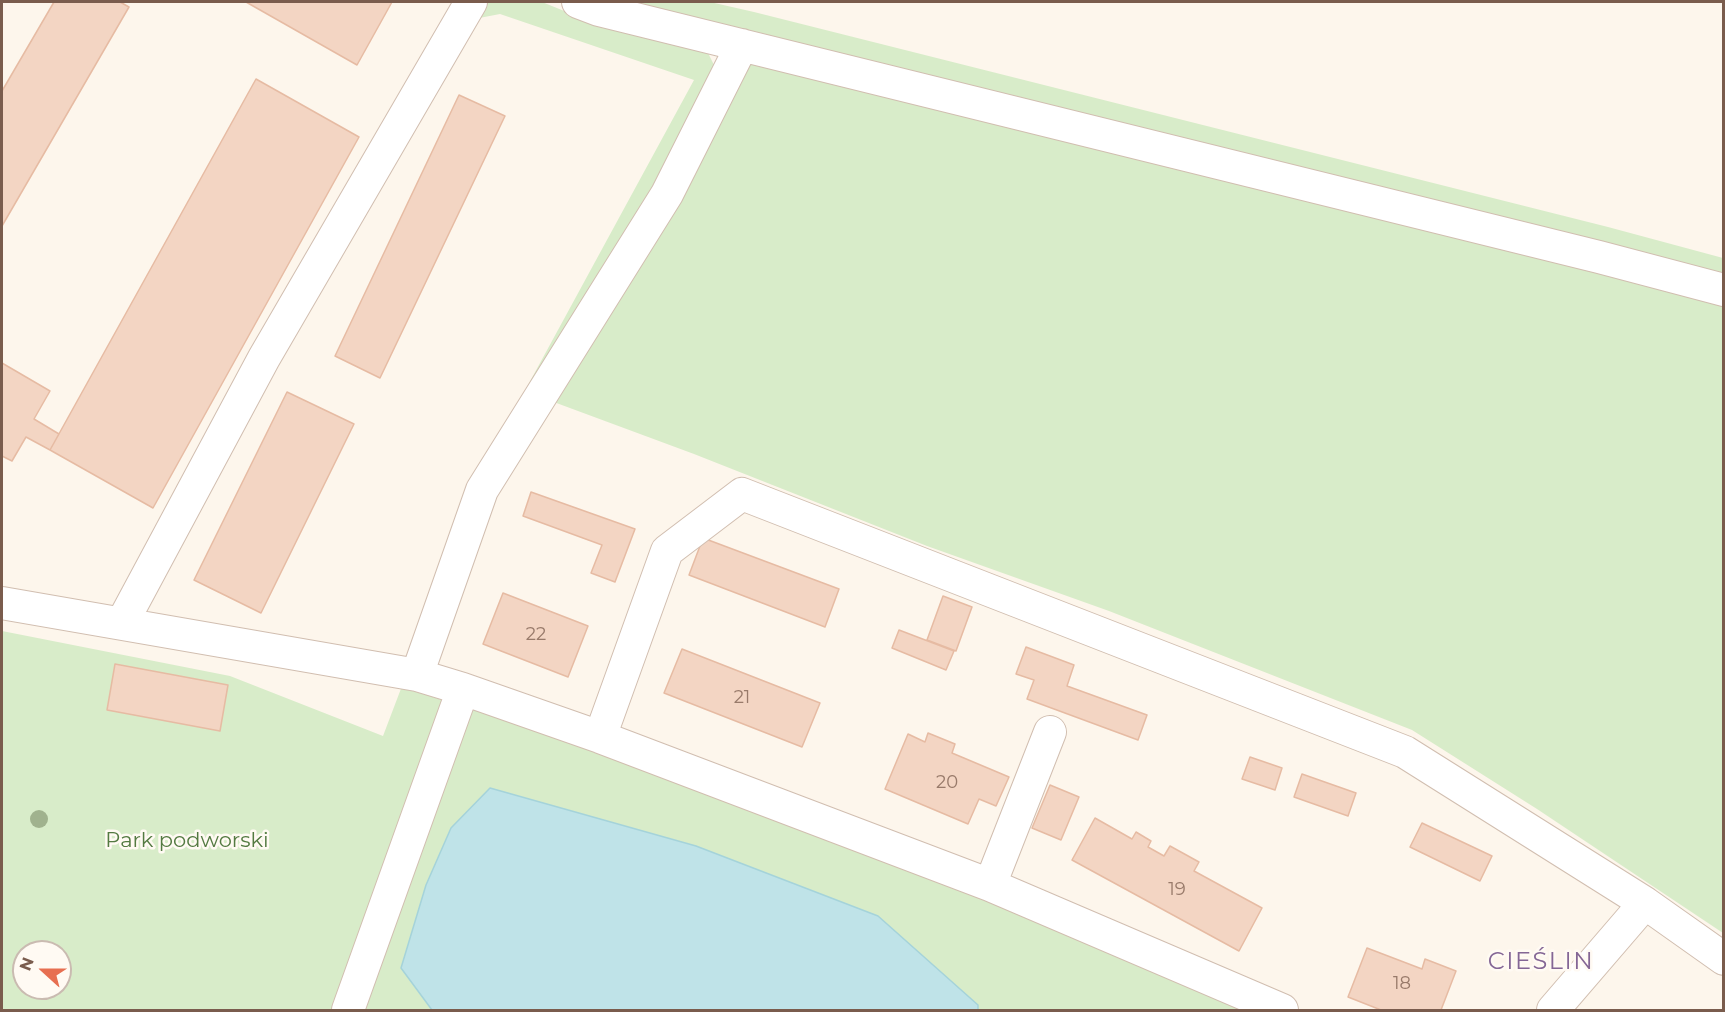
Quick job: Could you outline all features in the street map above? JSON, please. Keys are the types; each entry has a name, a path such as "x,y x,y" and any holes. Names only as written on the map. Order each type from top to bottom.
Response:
{"street":[{"path":"122,623 264,358 471,2"},
{"path":"578,2 599,10 1724,290"},
{"path":"417,675 482,490 668,194 742,45"},
{"path":"600,737 668,550 742,494 1405,752 1645,903 1724,959"},
{"path":"2,603 417,675 463,689 600,737 990,885 1282,1011"},
{"path":"348,1011 463,689"},
{"path":"990,885 1050,732"},
{"path":"1553,1010 1645,903"}],"green space":[{"path":"490,2 542,2 594,23 708,53 717,71 656,190 472,488 694,80 500,14 474,19 479,7"},
{"path":"624,2 710,2 754,12 1723,258 1723,278"},
{"path":"745,62 1723,303 1723,933 1537,809 1412,730 1109,611 927,546 694,454 551,401"},
{"name":"Park podworski","path":"2,631 230,676 383,736 402,686 450,703 338,1010 2,1010"},
{"path":"465,702 983,897 1245,1010 356,1010"}],"water":[{"path":"490,788 696,846 878,916 978,1005 978,1010 432,1010 401,968 426,885 451,828"}],"building":[{"path":"54,2 120,2 129,7 2,226 2,91"},
{"path":"246,2 392,2 357,65"},
{"path":"256,79 359,137 153,508 50,450"},
{"path":"459,95 505,116 380,378 335,356"},
{"path":"2,363 50,391 34,419 59,434 50,450 26,437 12,461 2,456"},
{"path":"287,392 354,424 261,613 194,580"},
{"path":"531,492 635,529 615,582 591,573 602,545 523,516"},
{"path":"703,538 839,589 825,627 689,575"},
{"path":"503,593 588,626 568,677 483,644"},
{"path":"943,596 972,607 956,651 927,640"},
{"path":"899,630 954,651 946,670 892,648"},
{"path":"1026,647 1074,665 1067,686 1147,715 1138,740 1027,699 1034,680 1016,674"},
{"path":"682,649 820,703 802,747 664,693"},
{"path":"115,664 228,685 220,731 107,710"},
{"path":"928,733 955,744 952,753 1009,777 996,806 979,799 968,824 885,789 908,734 925,742"},
{"path":"1250,757 1282,768 1275,790 1242,779"},
{"path":"1302,774 1356,793 1348,816 1294,797"},
{"path":"1050,785 1079,797 1061,840 1032,828"},
{"path":"1095,818 1132,839 1136,832 1151,841 1148,847 1164,856 1170,846 1199,862 1194,871 1262,908 1239,951 1072,860"},
{"path":"1422,823 1492,856 1480,881 1410,847"},
{"path":"1367,948 1422,969 1425,959 1456,971 1441,1010 1381,1010 1348,997"}],"district":[{"name":"CIEŚLIN","path":"1541,962"}]}
